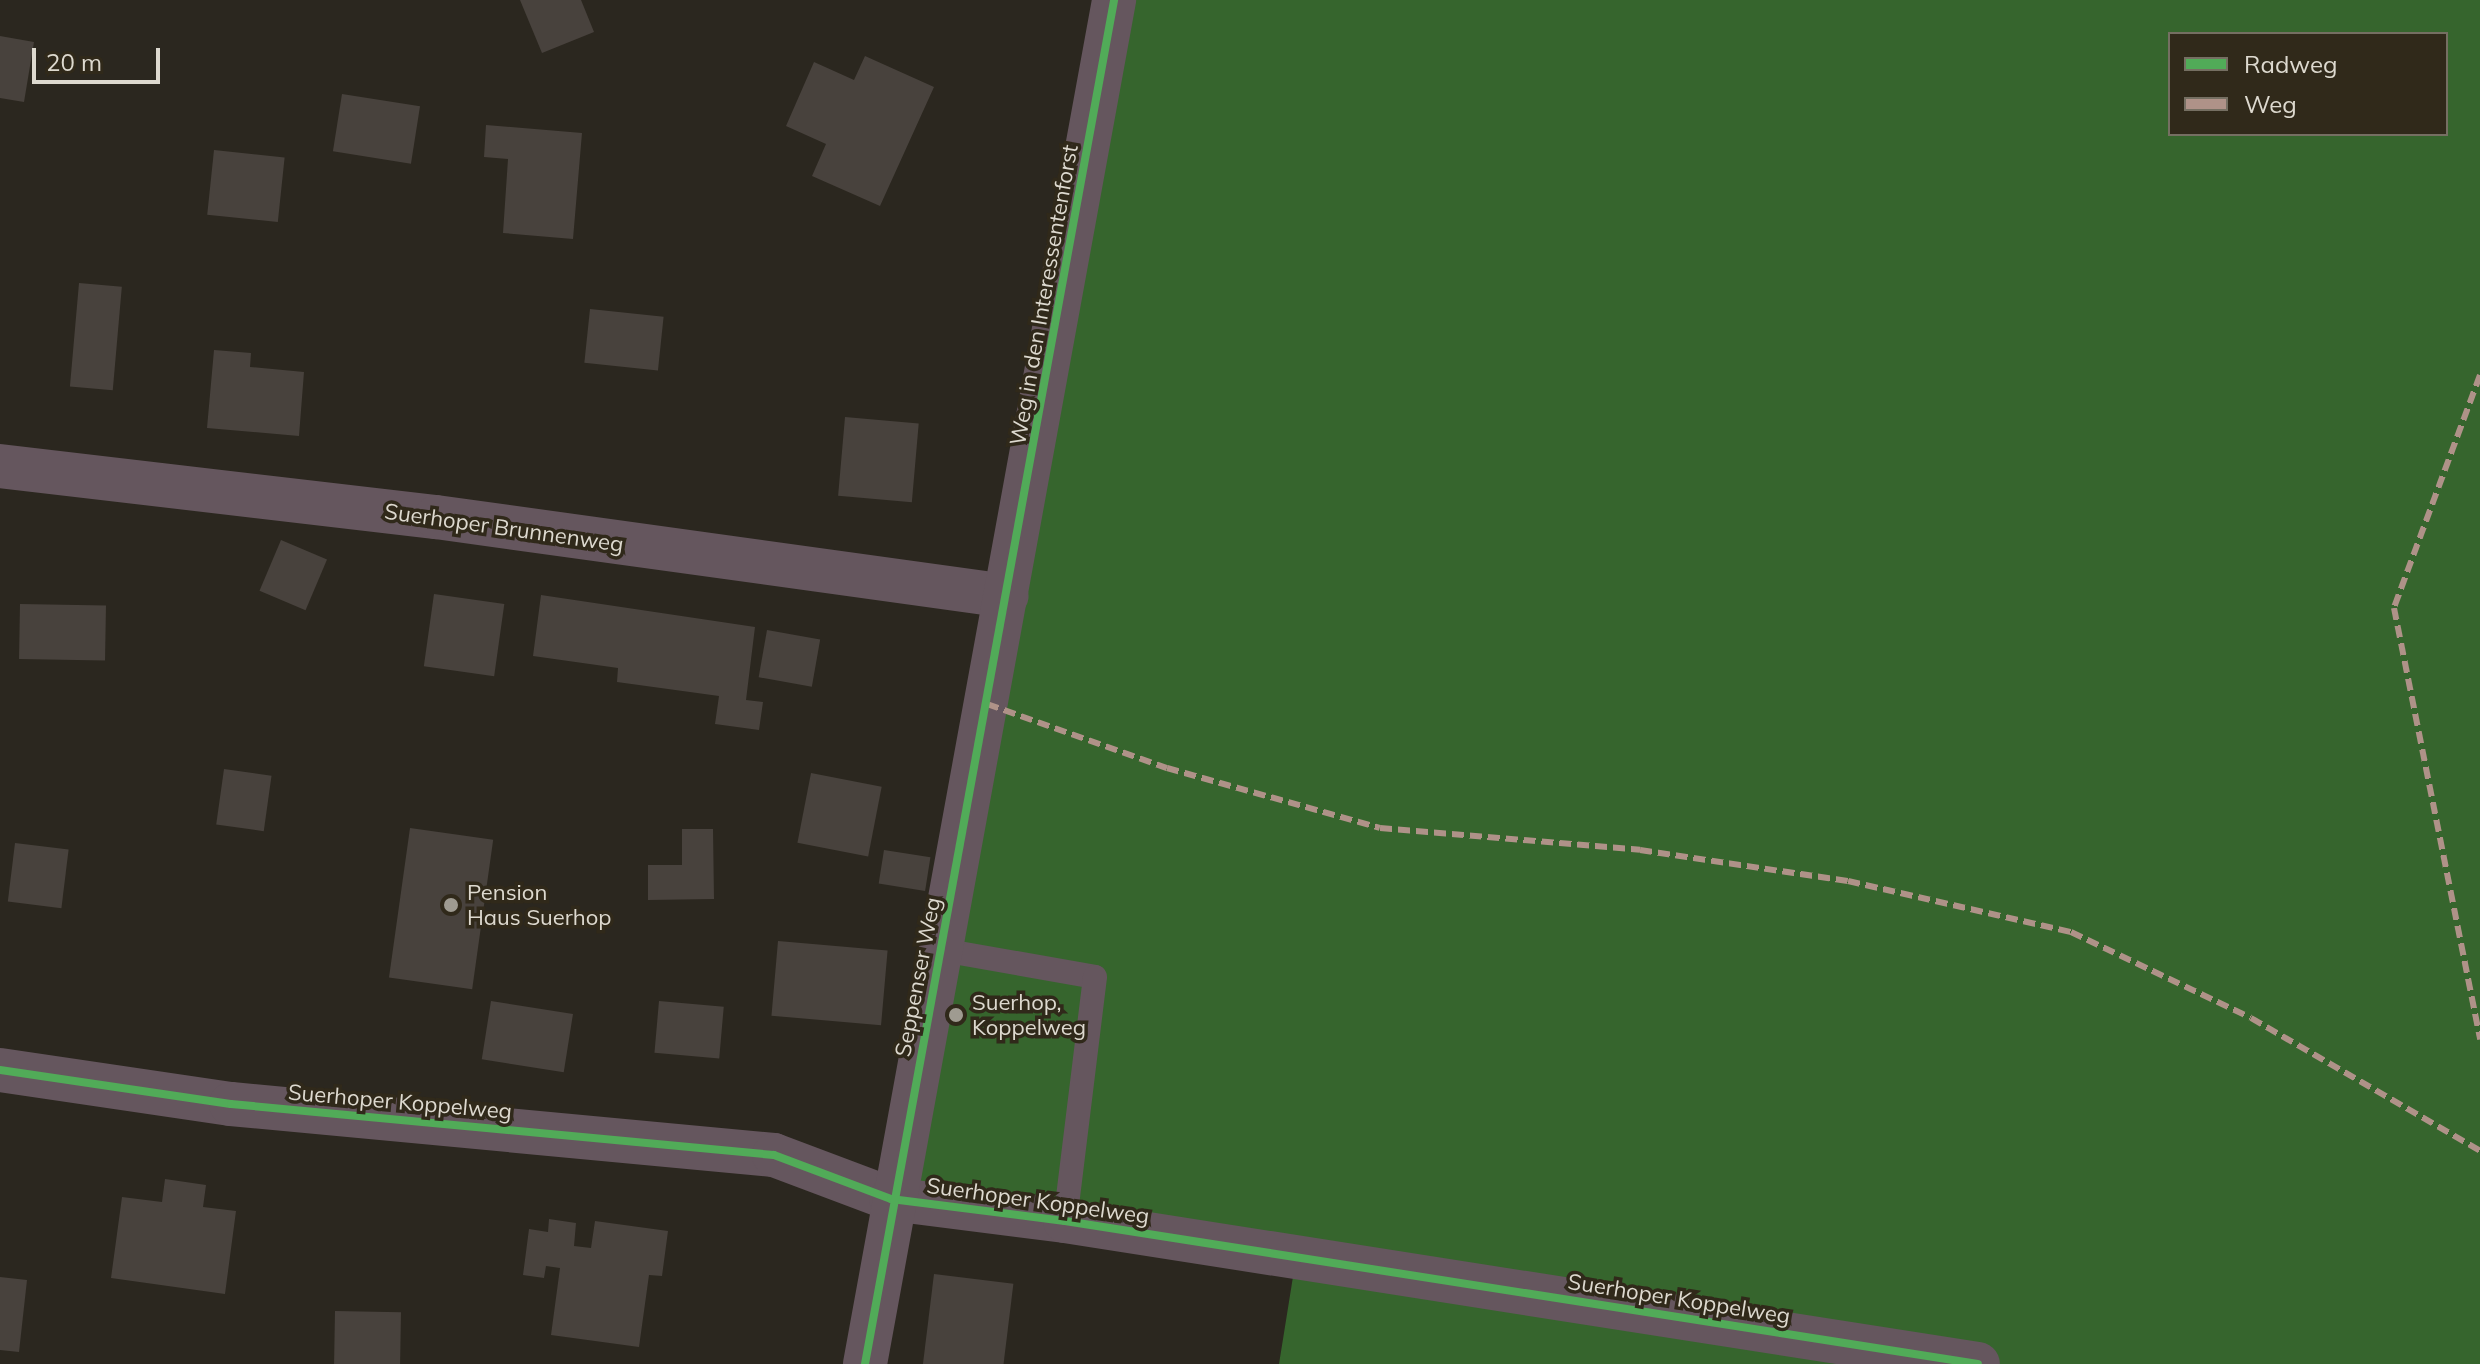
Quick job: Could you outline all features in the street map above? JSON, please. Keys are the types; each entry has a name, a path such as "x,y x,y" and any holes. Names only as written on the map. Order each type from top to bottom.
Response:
{"street":[{"name":"Weg in den Interessentenforst","path":"1007,596 1114,0"},
{"name":"Suerhoper Brunnenweg","path":"0,466 436,517 1007,596"},
{"name":"Seppenser Weg","path":"865,1364 891,1199 942,950 1007,596"},
{"name":"Suerhoper Koppelweg","path":"0,1070 231,1104 774,1155 891,1199 1065,1221 1978,1364"}],"lane":[{"path":"942,950 1095,977 1065,1221"}],"green space":[{"path":"1114,0 2480,0 2480,1364 1279,1364 1296,1258 891,1199"}],"building":[{"path":"520,0 581,0 594,32 542,53"},
{"path":"0,36 34,42 24,102 0,98"},
{"path":"865,56 934,87 880,206 812,176 826,144 786,126 814,62 854,80"},
{"path":"342,94 420,106 411,164 333,151"},
{"path":"486,125 582,133 573,239 503,233 508,159 484,157"},
{"path":"214,150 285,157 278,222 207,215"},
{"path":"79,283 122,287 113,390 70,387"},
{"path":"590,309 664,317 658,370 584,363"},
{"path":"214,350 251,353 250,367 304,372 299,436 207,428"},
{"path":"845,417 919,423 912,502 838,496"},
{"path":"281,540 327,560 306,610 260,591"},
{"path":"434,594 504,604 494,676 424,666"},
{"path":"541,595 755,627 746,700 763,702 759,730 715,724 719,696 617,682 618,668 533,656"},
{"path":"20,604 106,606 105,660 19,659"},
{"path":"767,630 820,639 812,687 759,677"},
{"path":"224,769 272,776 264,831 216,824"},
{"path":"811,773 882,787 868,856 797,843"},
{"path":"410,828 493,840 472,989 389,978"},
{"path":"682,829 713,829 714,899 648,900 648,865 682,865"},
{"path":"15,843 69,850 61,908 8,902"},
{"path":"884,850 930,857 925,891 879,884"},
{"path":"778,941 888,951 881,1025 771,1016"},
{"path":"491,1001 573,1014 564,1072 482,1059"},
{"path":"659,1001 724,1007 719,1058 654,1053"},
{"path":"165,1179 206,1185 203,1207 236,1211 225,1294 111,1278 122,1197 162,1202"},
{"path":"549,1219 576,1223 574,1246 591,1248 595,1221 668,1231 662,1276 649,1275 639,1347 551,1335 560,1268 546,1266 544,1278 523,1275 529,1229 548,1232"},
{"path":"934,1274 1013,1284 1004,1364 923,1364"},
{"path":"0,1277 27,1280 19,1352 0,1350"},
{"path":"335,1311 401,1312 400,1364 334,1364"}],"marked path":[{"path":"2480,375 2394,608 2480,1040"},
{"path":"987,704 1167,768 1380,828 1640,850 1848,881 2071,932 2251,1018 2480,1151"}],"cycle path":[{"path":"865,1364 1114,0"},
{"path":"0,1070 231,1104 774,1155 891,1199 1065,1221 1978,1364"}],"place":[{"name":"Pension Haus Suerhop","path":"451,905"},
{"name":"Suerhop, Koppelweg","path":"956,1015"}]}
